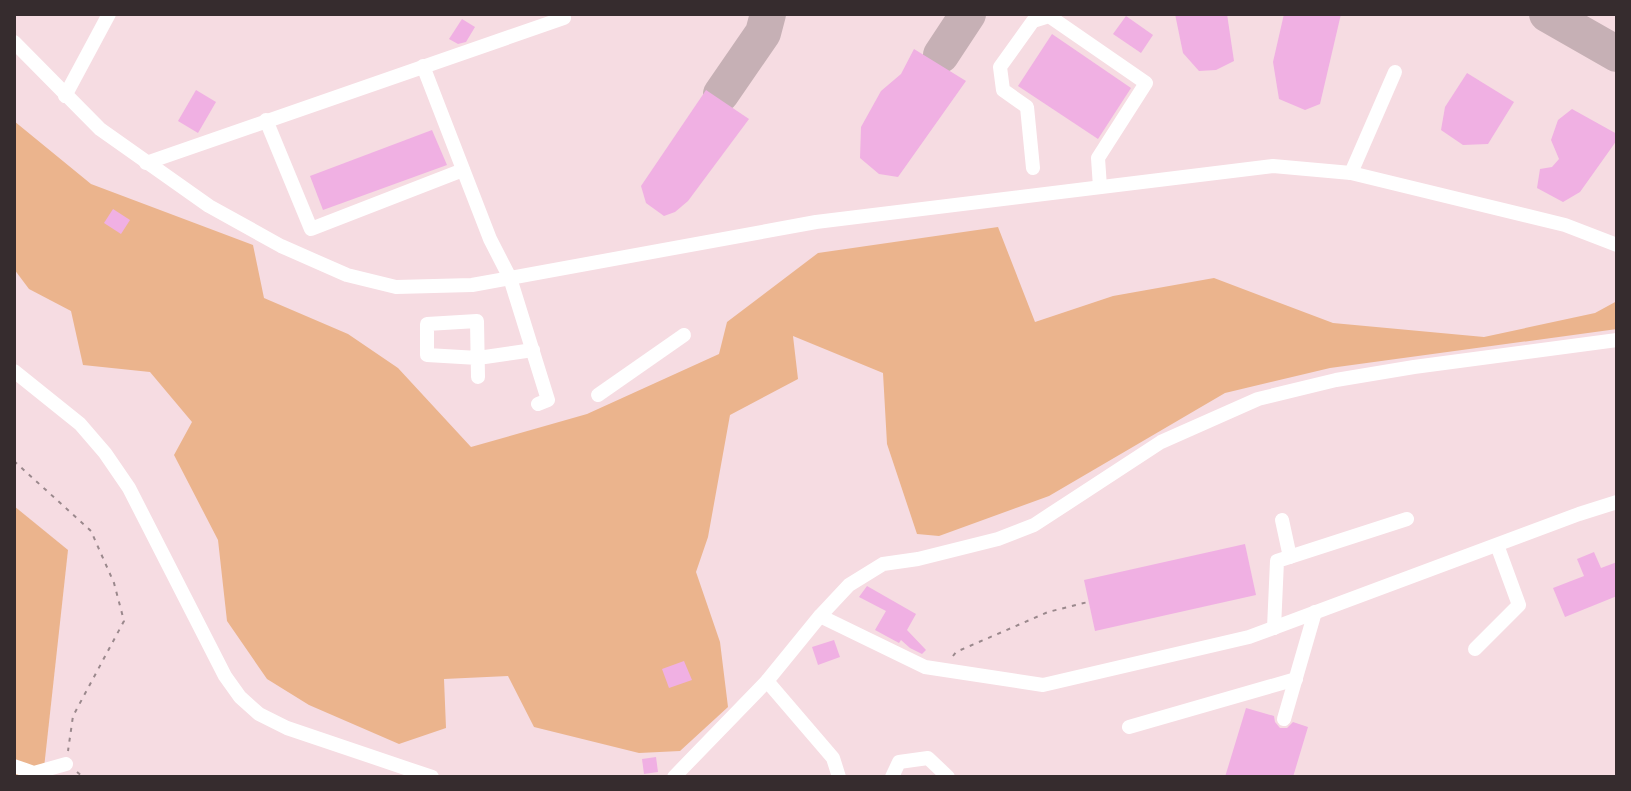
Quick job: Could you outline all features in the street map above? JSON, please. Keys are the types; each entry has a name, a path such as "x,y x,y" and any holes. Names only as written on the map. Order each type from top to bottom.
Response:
{"street":[{"path":"65,96 109,14"},
{"path":"1033,168 1027,107 1003,90 1000,67 1033,21 1049,16 1146,83 1098,158 1100,187"},
{"path":"146,163 564,18"},
{"path":"14,42 100,129 209,206 347,275 396,287 472,285 816,222 1273,166 1351,173 1565,225 1617,245"},
{"path":"423,66 490,239 510,278 548,400 538,404"},
{"path":"1351,173 1395,72"},
{"path":"266,120 311,229"},
{"path":"300,254 311,229 463,170"},
{"path":"598,395 684,335"},
{"path":"674,777 767,681 849,585 883,564 918,559 998,539 1034,525 1161,442 1258,399 1336,380 1414,367 1617,340"},
{"path":"478,377 478,358 533,350"},
{"path":"14,371 80,424 105,453 129,488 225,676 240,697 259,714 287,728 432,777"},
{"path":"820,616 925,667 1043,685 1249,637 1617,502"},
{"path":"1274,628 1277,561 1407,519"},
{"path":"1282,520 1290,557"},
{"path":"1475,649 1519,605 1497,545"},
{"path":"1284,719 1315,612"},
{"path":"1129,727 1296,679"},
{"path":"767,681 833,758 839,777"},
{"path":"892,777 899,762 928,758 948,777"},
{"path":"14,766 34,773 66,764"}],"path":[{"path":"14,461 91,531 114,583 124,621 73,716 66,764 83,777"},
{"path":"944,670 956,652 1048,612 1088,602"}],"shaded area":[{"path":"14,121 91,184 253,245 264,298 348,334 398,368 471,447 587,414 719,354 727,322 818,253 998,227 1035,322 1113,296 1214,278 1333,323 1484,337 1595,313 1617,301 1617,329 1330,368 1225,393 1049,496 939,536 917,534 887,444 883,373 793,336 798,379 730,415 708,537 696,572 720,642 728,707 680,751 639,753 534,727 508,676 444,679 446,728 399,744 309,705 267,679 227,621 218,540 174,455 192,422 150,372 83,365 71,311 29,289 14,269"},
{"path":"14,506 68,550 43,777 14,777"}],"building":[{"path":"1175,14 1227,14 1234,61 1216,70 1199,71 1183,53"},
{"path":"1284,14 1341,14 1320,104 1305,110 1279,99 1273,62"},
{"path":"1126,16 1153,35 1141,53 1113,34"},
{"path":"462,19 475,27 466,42 458,44 449,39"},
{"path":"1052,34 1131,88 1098,139 1018,86"},
{"path":"914,49 966,81 898,177 879,174 860,158 861,127 881,91 901,74"},
{"path":"1467,73 1514,102 1488,144 1463,145 1441,130 1445,107"},
{"path":"196,90 216,102 198,133 178,121"},
{"path":"706,90 749,119 688,201 675,212 664,216 646,203 641,186"},
{"path":"1572,109 1617,134 1617,140 1580,192 1563,202 1537,188 1540,169 1552,167 1559,159 1551,140 1558,120"},
{"path":"432,130 447,165 323,210 310,176"},
{"path":"113,209 130,220 121,234 104,223"},
{"path":"1245,544 1256,595 1095,631 1084,580"},
{"path":"1594,552 1601,568 1617,562 1617,596 1565,617 1553,588 1584,576 1577,559"},
{"path":"867,586 916,614 907,630 926,650 922,654 901,640 899,643 875,630 886,611 859,597"},
{"path":"834,640 840,657 818,665 812,647"},
{"path":"684,661 692,680 669,688 662,669"},
{"path":"1246,708 1274,716 1280,728 1287,728 1293,722 1308,727 1293,777 1225,777"},
{"path":"656,757 658,772 644,774 642,759"}],"taxiway":[{"path":"721,94 763,33 768,14"},
{"path":"941,55 968,14"},
{"path":"1547,14 1617,54"}]}
